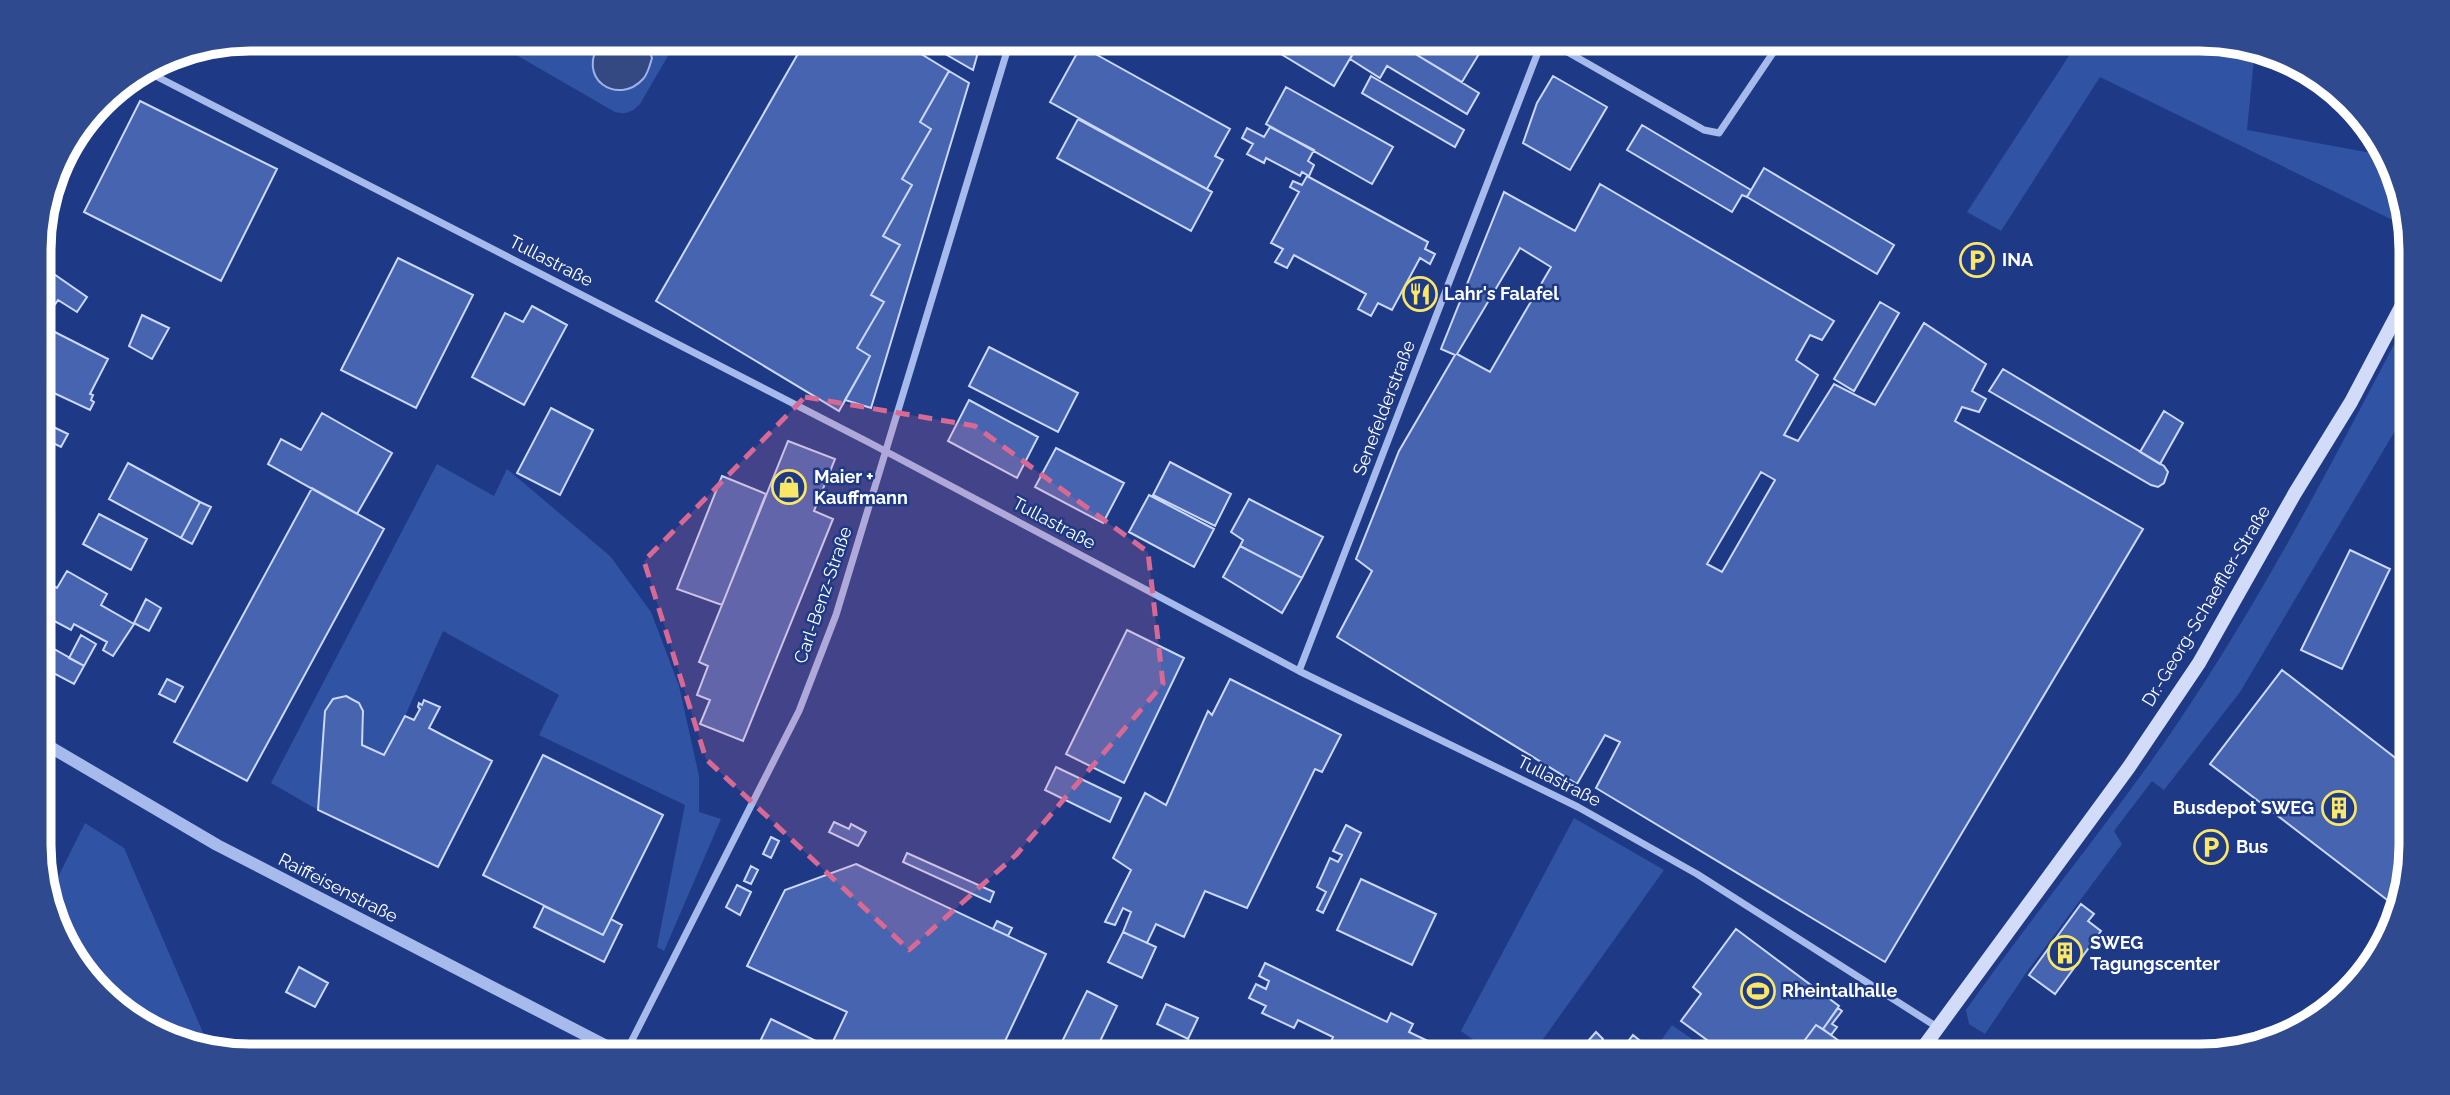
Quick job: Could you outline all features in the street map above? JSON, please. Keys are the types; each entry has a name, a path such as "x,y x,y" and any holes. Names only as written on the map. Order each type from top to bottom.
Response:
{"main road":[{"name":"Dr.-Georg-Schaeffler-Straße","path":"1925,1044 2129,767 2199,663 2295,493 2351,402 2399,311"}],"street":[{"name":"Carl-Benz-Straße","path":"631,1044 799,711 836,615 1007,51"},
{"name":"Senefelderstraße","path":"1299,671 1538,51"},
{"path":"1566,51 1704,130 1719,132 1774,51"},
{"name":"Tullastraße","path":"154,75 887,452 1299,671 1578,807 1697,874 1937,1027"},
{"name":"Raiffeisenstraße","path":"51,747 218,845 602,1044"}],"highlighted area":[{"path":"805,397 975,426 1148,552 1163,684 1016,855 909,950 706,759 644,561"}],"shaded area":[{"path":"509,51 598,51 595,78 611,87 629,89 644,51 671,51 640,104 626,113 615,112"},
{"path":"596,51 649,51 652,58 643,79 633,87 622,90 612,89 596,77"},
{"path":"2072,51 2214,51 2254,59 2247,130 2375,154 2384,173 2398,222 2100,77 2001,231 1967,212"},
{"path":"2399,335 2399,424 2240,692 2164,790 2152,781 2114,831 2122,844 2026,973 1985,1034 1969,1024 1966,1010 2177,724 2270,574"},
{"path":"437,464 494,496 507,469 610,556 651,612 679,686 699,776 699,812 721,819 664,951 657,947 685,805 539,735 559,695 443,631 405,716 384,755 362,745 364,719 360,704 350,697 339,698 325,711 318,810 271,783"},
{"path":"1574,818 1664,870 1540,1044 1479,1044 1461,1031"},
{"path":"85,823 124,848 206,1039 186,1034 150,1018 109,986 77,945 66,922 55,883"},
{"path":"1672,1025 1699,1044 1659,1044"}],"building":[{"path":"800,51 916,51 949,71 920,122 931,129 902,179 912,185 883,236 900,245 871,295 884,302 857,348 870,356 839,411 656,301"},
{"path":"940,51 978,51 973,70"},
{"path":"1078,51 1090,51 1230,129 1215,156 1223,160 1207,189 1050,102"},
{"path":"1276,51 1354,51 1334,86"},
{"path":"1355,51 1410,51 1479,93 1467,114 1387,66 1380,78 1350,59"},
{"path":"1411,51 1481,51 1462,82"},
{"path":"949,71 969,83 871,408 845,400 870,356 857,348 884,302 871,295 900,245 883,236 912,185 902,179 931,129 920,122"},
{"path":"1371,76 1464,130 1455,147 1362,93"},
{"path":"1553,76 1607,107 1570,170 1523,143 1537,103"},
{"path":"1286,87 1393,147 1372,184 1266,124"},
{"path":"140,101 277,169 221,281 84,212"},
{"path":"1078,119 1212,192 1191,231 1057,158"},
{"path":"1642,125 1751,190 1747,197 1742,195 1732,212 1627,150"},
{"path":"1270,127 1314,150 1308,161 1314,165 1309,176 1302,172 1300,176 1266,158 1264,163 1247,154 1253,144 1242,138 1247,128 1264,137"},
{"path":"1764,168 1894,245 1877,274 1747,197"},
{"path":"1307,176 1428,242 1425,249 1435,254 1430,264 1420,258 1392,310 1378,303 1371,316 1358,309 1366,294 1294,255 1287,268 1275,262 1283,249 1271,243 1299,192 1290,187 1293,181 1302,185"},
{"path":"1600,184 1834,321 1822,340 1810,335 1796,360 1818,375 1784,435 1798,441 1834,384 1875,405 1924,323 1986,364 1972,391 1986,399 1979,412 1962,407 1955,421 2143,529 1885,962 1596,788 1620,742 1605,735 1577,784 1337,637 1372,571 1356,559 1399,451 1455,355 1441,349 1504,192 1575,231","holes":["1520,248 1551,267 1490,372 1457,354","1761,472 1775,480 1722,572 1707,564"]},
{"path":"398,258 473,295 416,408 341,370"},
{"path":"51,272 87,297 77,312 58,300 51,310"},
{"path":"1880,302 1899,313 1854,391 1834,379"},
{"path":"532,306 567,325 524,405 472,377 505,313 523,322"},
{"path":"142,315 169,328 152,359 129,346"},
{"path":"51,330 108,359 90,394 93,395 91,400 94,402 90,410 51,392"},
{"path":"989,347 1078,393 1058,432 969,386"},
{"path":"2003,369 2164,466 2168,472 2164,483 2158,487 2151,485 1989,391"},
{"path":"969,400 1038,437 1017,478 948,441"},
{"path":"551,408 593,430 560,495 517,473"},
{"path":"2164,411 2183,423 2160,464 2140,452"},
{"path":"322,413 392,453 357,514 268,464 281,439 301,450"},
{"path":"51,426 68,434 61,447 51,442"},
{"path":"788,441 835,459 814,511 833,519 743,741 700,724 710,700 697,695 708,666 699,662"},
{"path":"1056,448 1124,483 1103,523 1035,487"},
{"path":"1170,462 1231,494 1215,526 1153,495"},
{"path":"128,463 200,502 181,538 109,499"},
{"path":"722,476 766,494 722,605 677,589"},
{"path":"312,488 384,529 247,781 174,742"},
{"path":"1149,495 1214,529 1194,567 1129,532"},
{"path":"1249,499 1323,537 1302,578 1240,546 1243,540 1231,532"},
{"path":"200,502 211,507 192,544 181,538"},
{"path":"99,514 147,539 131,570 83,544"},
{"path":"1240,546 1302,578 1282,613 1223,577"},
{"path":"2350,550 2390,569 2342,669 2301,650"},
{"path":"67,571 107,594 101,605 134,624 113,656 103,650 107,642 74,624 71,630 51,619 51,589 53,586 57,588"},
{"path":"146,599 161,608 149,631 134,623"},
{"path":"1127,630 1184,658 1124,783 1066,754"},
{"path":"81,635 96,644 84,666 69,658"},
{"path":"51,647 84,666 74,684 51,672"},
{"name":"Busdepot SWEG","path":"2282,670 2399,761 2398,871 2391,903 2210,764"},
{"path":"167,679 183,687 175,702 159,694"},
{"path":"1230,679 1341,735 1322,772 1315,769 1247,908 1205,891 1184,937 1156,924 1147,943 1123,932 1131,912 1123,908 1115,925 1105,922 1131,870 1113,858 1145,793 1166,805 1208,711 1212,715"},
{"path":"346,696 359,703 363,711 362,745 384,755 405,716 414,720 420,709 419,703 422,705 424,700 440,707 429,728 492,761 438,867 318,810 325,711 333,699"},
{"path":"543,755 663,815 603,935 483,875"},
{"path":"1056,767 1121,798 1110,822 1045,790"},
{"path":"834,822 849,829 851,824 866,832 858,846 829,832"},
{"path":"1346,825 1361,833 1323,913 1317,910 1326,892 1317,887 1330,858 1338,862 1342,855 1333,851"},
{"path":"771,837 779,841 771,858 763,854"},
{"path":"907,853 994,892 990,902 903,862"},
{"path":"856,864 1046,954 1004,1044 832,1044 847,1012 747,966 785,890"},
{"path":"751,866 758,870 751,884 744,881"},
{"path":"1361,879 1436,914 1412,965 1337,930"},
{"path":"737,885 751,892 740,915 726,907"},
{"name":"SWEG Tagungscenter","path":"2081,904 2094,914 2088,921 2101,931 2055,994 2029,975"},
{"path":"544,906 603,935 611,919 622,925 604,962 534,927"},
{"path":"997,921 1012,928 1008,936 993,929"},
{"name":"Rheintalhalle","path":"1736,929 1839,1006 1823,1029 1816,1025 1802,1044 1713,1044 1681,1021 1701,994 1693,987"},
{"path":"1123,932 1156,947 1142,978 1108,962"},
{"path":"1265,963 1387,1022 1391,1013 1413,1024 1409,1032 1430,1042 1330,1044 1333,1037 1298,1020 1294,1028 1262,1013 1266,1006 1249,998 1256,984 1266,989 1269,981 1259,976"},
{"path":"299,967 328,983 315,1007 286,992"},
{"path":"1087,991 1117,1006 1099,1044 1061,1044"},
{"path":"1166,1004 1198,1018 1188,1039 1157,1024"},
{"path":"1838,1008 1842,1011 1832,1024 1837,1027 1831,1035 1823,1029"},
{"path":"771,1019 820,1043 820,1044 759,1044"},
{"path":"1816,1025 1843,1044 1802,1044"},
{"path":"1596,1032 1603,1039 1599,1044 1585,1044"},
{"path":"1633,1035 1644,1044 1626,1044"}],"place":[{"name":"INA","path":"1977,260"},
{"name":"Lahr's Falafel","path":"1420,294"},
{"name":"Maier + Kauffmann","path":"789,487"},
{"name":"Busdepot SWEG","path":"2339,808"},
{"name":"Bus","path":"2211,847"},
{"name":"SWEG Tagungscenter","path":"2065,953"},
{"name":"Rheintalhalle","path":"1758,991"}]}
